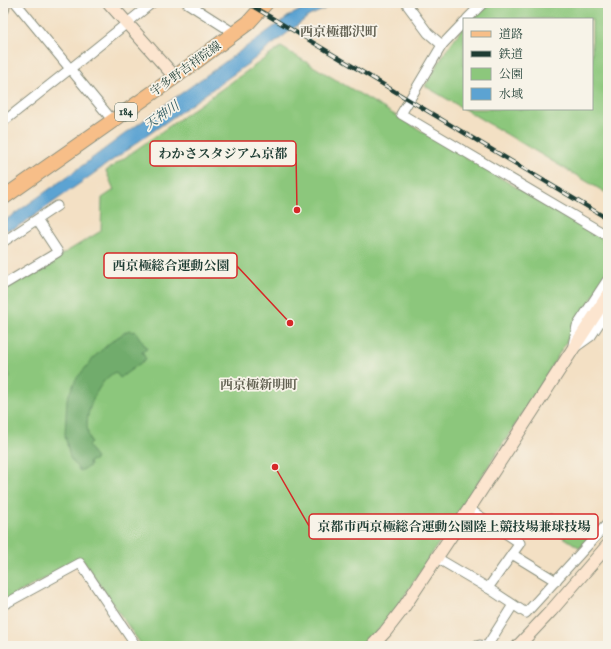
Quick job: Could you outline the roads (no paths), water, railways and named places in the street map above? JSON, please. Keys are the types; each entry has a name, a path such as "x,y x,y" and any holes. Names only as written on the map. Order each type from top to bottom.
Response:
{"main road":[{"name":"宇多野吉祥院線","path":"3,198 175,77 248,23 266,3"}],"street":[{"path":"3,8 4,3"},
{"path":"16,3 113,121"},
{"path":"109,3 175,77"},
{"path":"3,122 152,3"},
{"path":"187,3 234,33"},
{"path":"407,3 428,33 442,45"},
{"path":"468,18 480,4"},
{"path":"463,23 442,45 401,114 608,236"},
{"path":"3,242 57,206"},
{"path":"3,285 58,252 37,220"},
{"path":"572,350 578,326 608,279"},
{"path":"372,646 402,610 608,295"},
{"path":"572,350 590,336 608,310"},
{"path":"469,509 520,543 488,588"},
{"path":"436,558 488,588 526,613 608,523"},
{"path":"518,646 551,611 608,545"},
{"path":"512,554 556,581"},
{"path":"3,605 80,563 136,646"},
{"path":"476,646 486,646 513,605"}],"water":[{"name":"天神川","path":"312,3 333,3 323,10 309,16 249,63 34,216 15,228 6,230 3,233 3,222 289,16"}],"railway":[{"path":"247,3 608,219"}],"place":[{"name":"わかさスタジアム京都","path":"297,210"},
{"name":"西京極総合運動公園","path":"290,323"},
{"name":"京都市西京極総合運動公園陸上競技場兼球技場","path":"275,467"}],"district":[{"name":"西京極郡沢町","path":"339,32"},
{"name":"西京極新明町","path":"259,385"}]}
